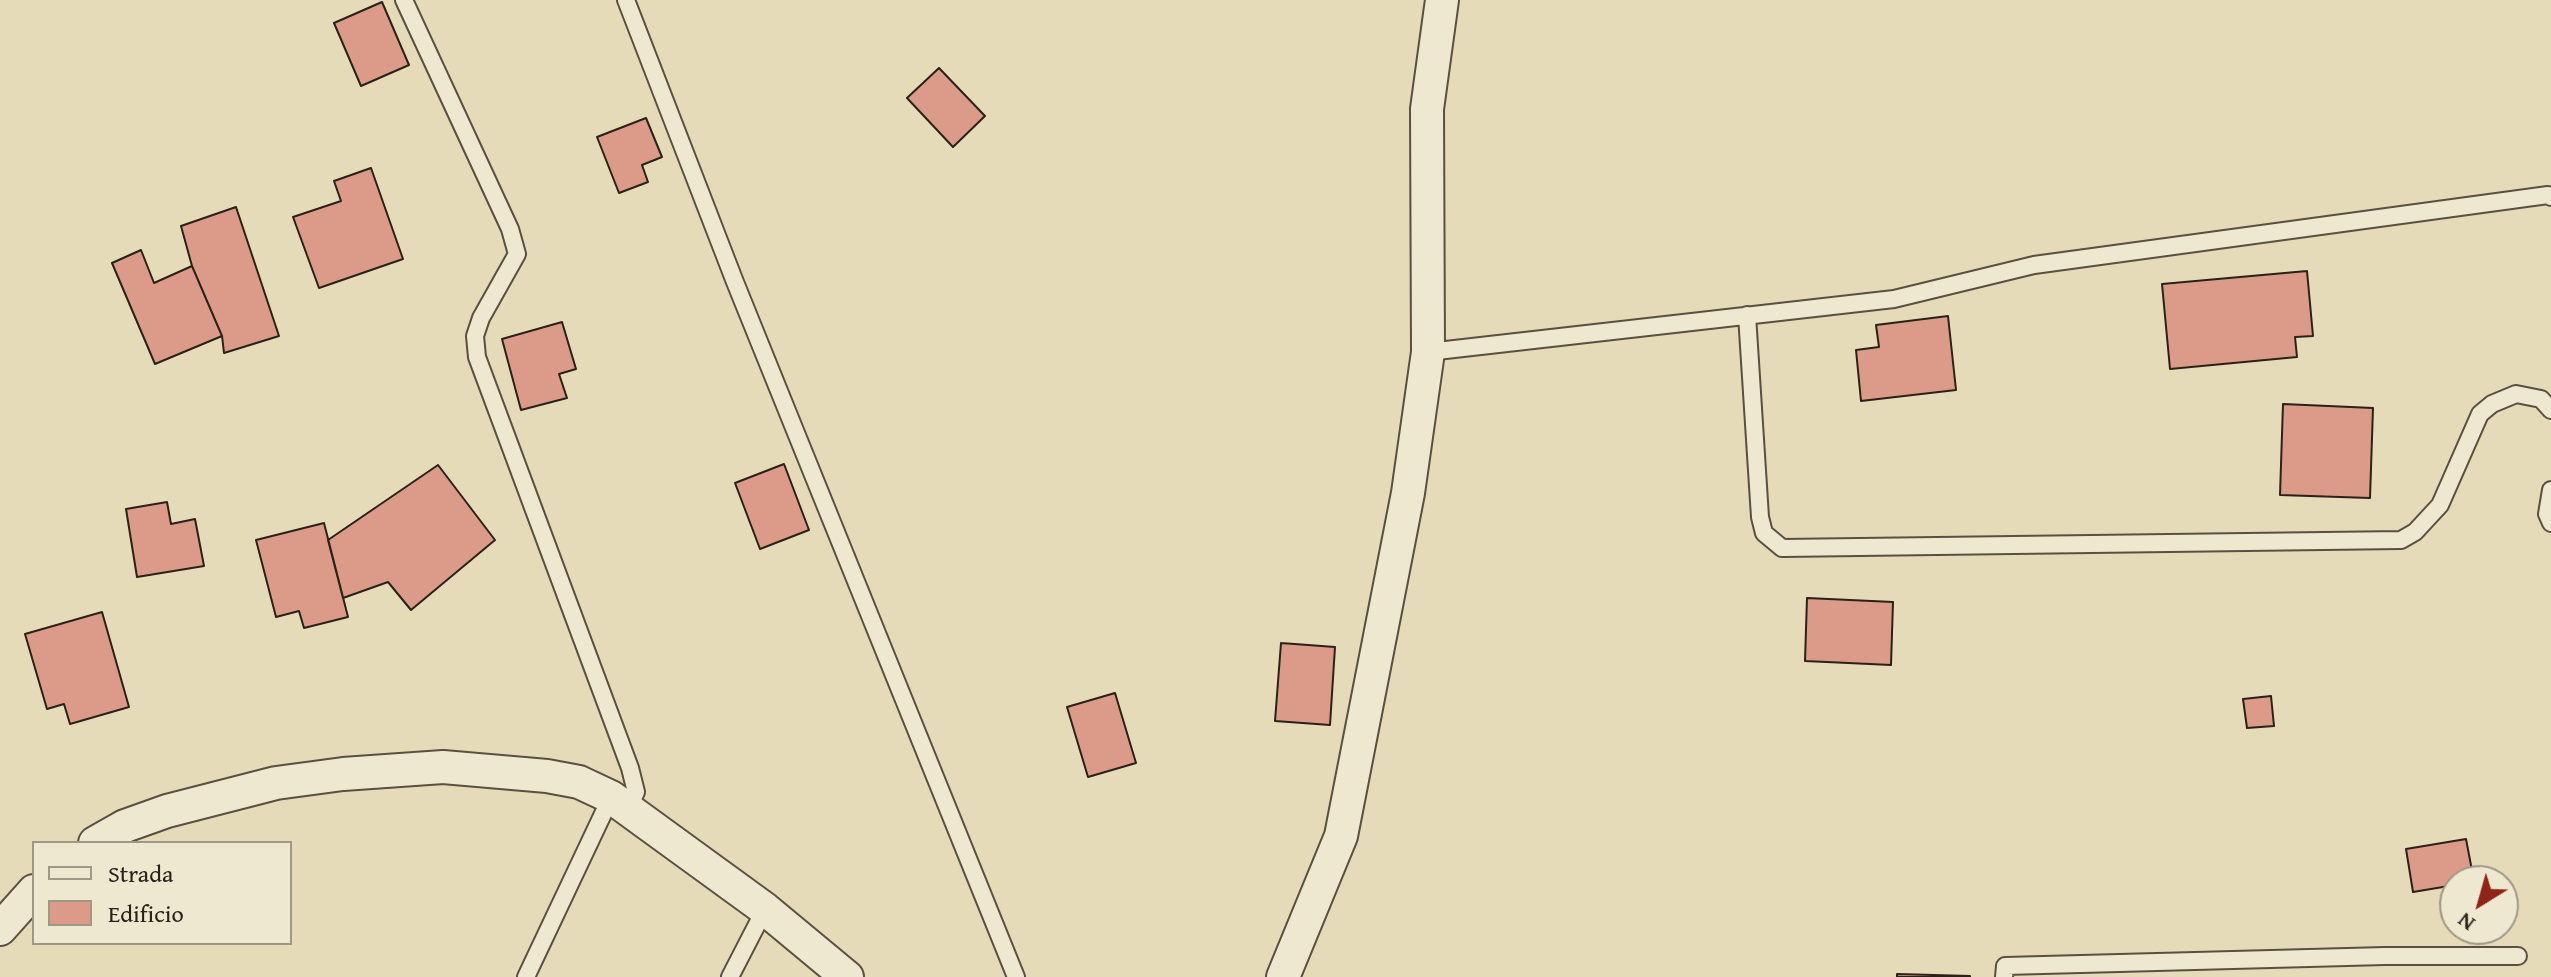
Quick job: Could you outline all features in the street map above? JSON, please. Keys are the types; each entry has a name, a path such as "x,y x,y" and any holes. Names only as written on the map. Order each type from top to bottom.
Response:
{"street":[{"path":"1283,977 1341,836 1408,493 1428,352 1427,109 1442,0"},
{"path":"99,841 125,826 167,811 276,783 343,774 443,767 504,771 579,782 620,803 765,909 847,977"},
{"path":"0,929 32,893"}],"lane":[{"path":"404,0 517,254 486,308 475,336 477,357 630,768 636,792 620,803 526,977"},
{"path":"626,0 735,282 1016,977"},
{"path":"1428,352 1894,299 2034,265 2551,197"},
{"path":"1747,315 1760,517 1764,533 1782,548 2401,540 2415,532 2440,505 2480,414 2492,404 2516,394 2541,399 2551,410"},
{"path":"2551,490 2547,514 2551,523"},
{"path":"730,977 765,909"},
{"path":"2004,977 2005,966 2385,956 2518,956"}],"building":[{"path":"382,2 409,65 361,86 334,23"},
{"path":"939,68 985,116 953,147 907,98"},
{"path":"646,118 662,157 642,165 648,182 619,193 597,137"},
{"path":"371,168 403,259 319,288 293,217 341,201 334,181"},
{"path":"236,207 279,336 224,353 222,336 192,266 181,226"},
{"path":"141,250 154,283 192,266 222,336 155,364 112,263"},
{"path":"2307,271 2313,336 2295,337 2297,357 2170,369 2162,284"},
{"path":"1948,316 1956,390 1861,401 1856,350 1879,347 1876,325"},
{"path":"562,322 576,369 559,374 567,398 521,410 502,339"},
{"path":"2283,404 2373,408 2370,498 2280,495"},
{"path":"784,464 809,530 760,549 735,483"},
{"path":"438,465 495,540 411,610 388,582 343,598 328,540"},
{"path":"167,502 171,524 195,519 204,566 137,577 126,509"},
{"path":"324,523 348,617 304,628 299,611 276,617 256,540"},
{"path":"1807,598 1893,602 1891,665 1805,661"},
{"path":"102,612 129,707 70,724 64,704 47,709 25,634"},
{"path":"1281,643 1335,647 1330,725 1275,721"},
{"path":"1115,693 1136,763 1088,777 1067,707"},
{"path":"2271,696 2274,726 2247,728 2243,699"},
{"path":"2466,839 2471,865 2439,865 2439,888 2413,892 2406,849"},
{"path":"1897,974 1970,976 1970,977 1897,977"}]}
